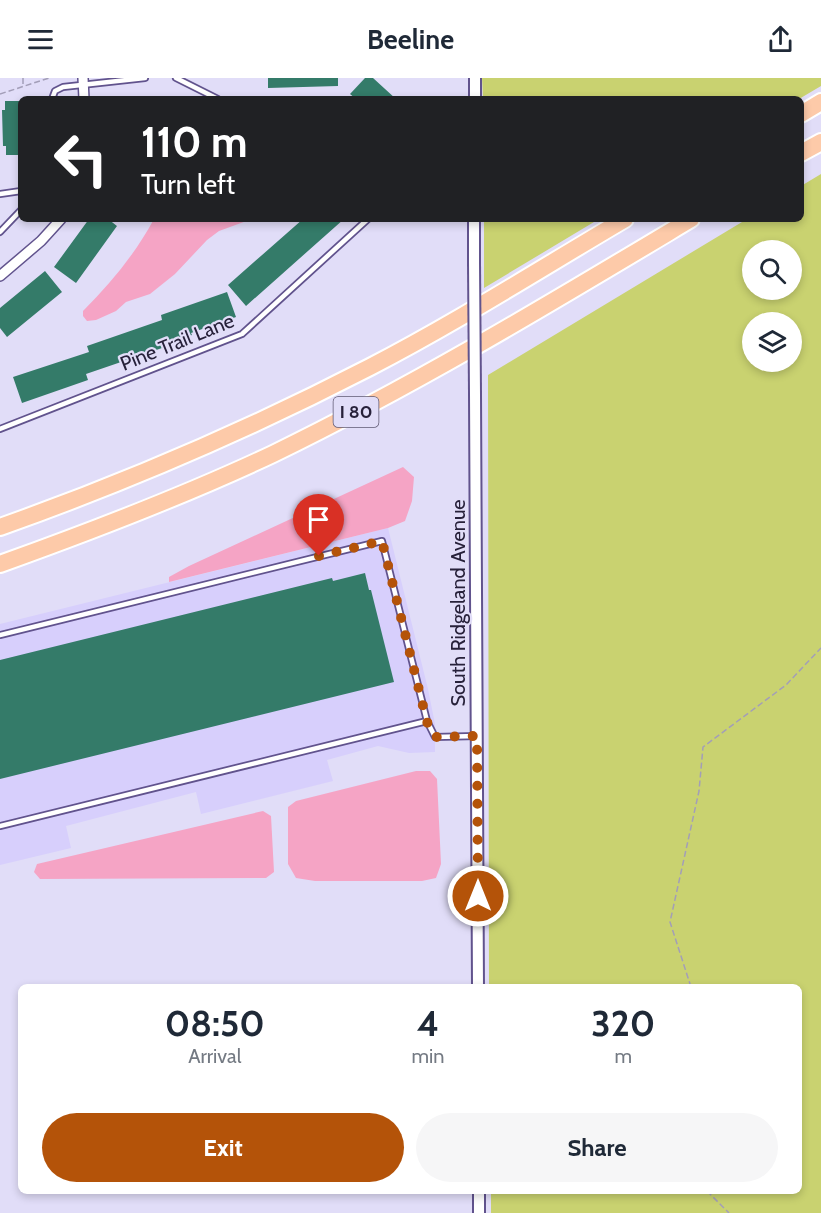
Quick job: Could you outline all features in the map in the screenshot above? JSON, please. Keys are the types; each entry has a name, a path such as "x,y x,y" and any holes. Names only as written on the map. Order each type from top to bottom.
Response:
{"highway":[{"path":"804,112 821,102"},
{"path":"804,151 821,141"},
{"name":"I 80","path":"0,527 143,474 258,423 452,322 620,222"},
{"name":"I 80","path":"0,564 156,506 273,454 457,358 686,222"}],"street":[{"path":"475,78 475,96"},
{"path":"0,276 41,241 58,222"},
{"name":"South Ridgeland Avenue","path":"474,222 478,984"},
{"path":"479,1194 479,1213"}],"lane":[{"path":"53,96 55,91 63,87 83,82 145,78"},
{"path":"176,78 212,96"},
{"path":"0,194 18,191"},
{"path":"0,232 18,213"},
{"name":"Pine Trail Lane","path":"0,429 242,334 365,222"},
{"path":"0,635 382,541 427,722 435,737 477,736"},
{"path":"0,826 427,722"}],"path":[{"path":"23,78 23,86"},
{"path":"0,94 50,78"},
{"path":"690,984 670,922 699,791 703,747 786,685 821,648"},
{"path":"710,1194 729,1213"}],"shaded area":[{"path":"152,222 244,222 219,231 207,240 175,274 150,294 126,302 116,311 96,320 87,321 83,316 83,311 122,268"},
{"path":"403,467 414,477 412,501 405,521 388,528 169,582 169,577 189,566"},
{"path":"388,528 428,689 435,724 435,752 409,753 378,746 327,760 333,781 201,814 196,792 66,826 71,848 0,865 0,624"},
{"path":"416,771 430,771 437,779 441,864 436,878 422,881 315,881 296,878 288,864 288,807 296,801"},
{"path":"263,811 271,816 274,872 266,878 40,879 34,872 37,864"}],"green space":[{"path":"482,78 821,78 821,86 804,96 483,96"},
{"path":"821,174 821,1213 491,1213 491,1194 802,1194 802,984 489,984 488,375 742,222 804,222 804,184"},
{"path":"484,222 594,222 484,288"}],"building":[{"path":"268,78 338,78 338,86 268,88"},
{"path":"365,78 373,78 393,96 352,96 350,94"},
{"path":"5,101 18,101 18,155 6,155 6,146 3,146 2,110 5,110"},
{"path":"87,222 112,222 117,226 76,283 54,267"},
{"path":"300,222 341,222 246,306 228,285"},
{"path":"45,271 62,292 7,337 0,328 0,308"},
{"path":"227,292 236,317 161,345 162,348 86,374 88,380 22,403 13,377 89,352 87,346 162,320 161,315"},
{"path":"365,573 394,682 0,779 0,660 332,578 333,581"}],"route":[{"path":"319,556 382,541 427,722 435,737 477,736 478,896"}]}
